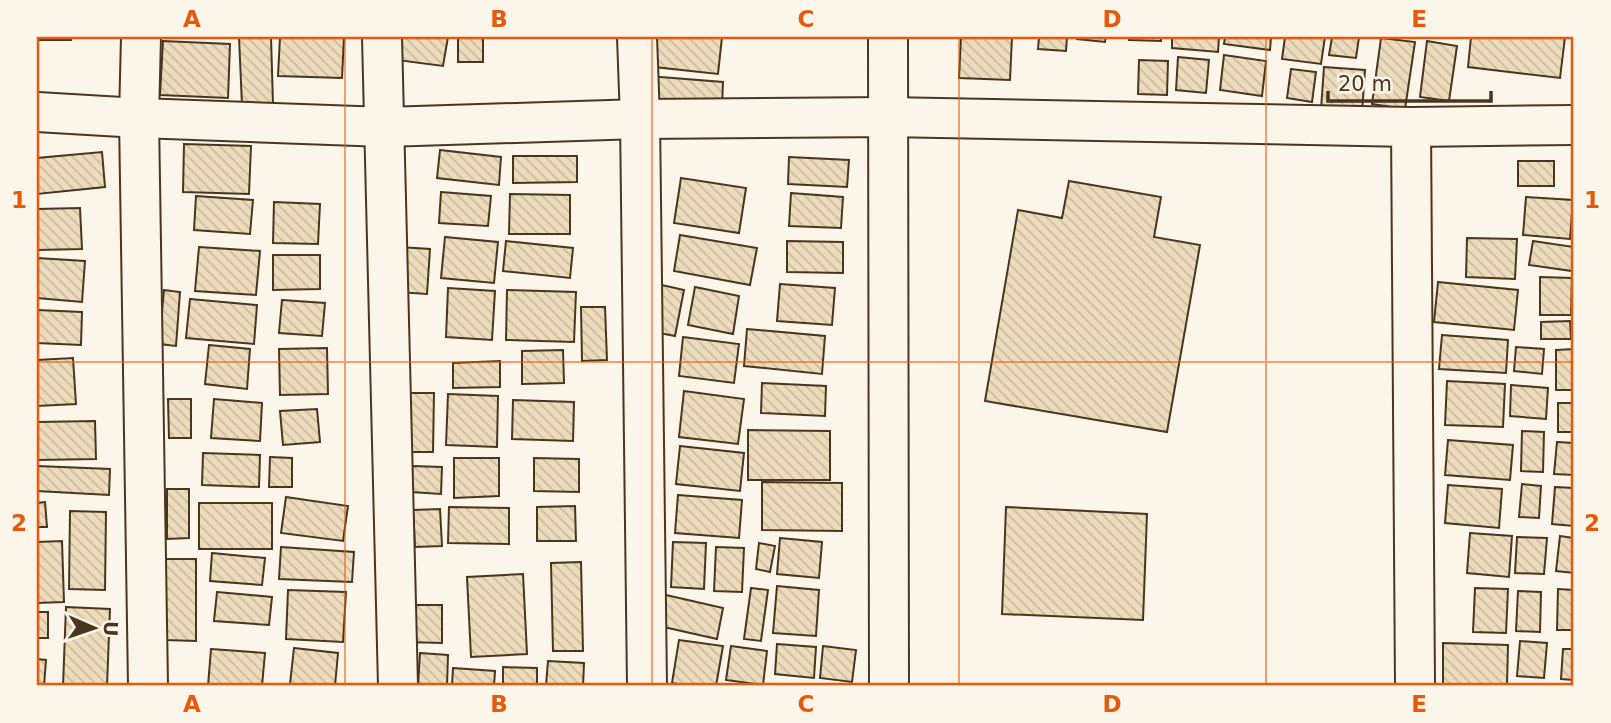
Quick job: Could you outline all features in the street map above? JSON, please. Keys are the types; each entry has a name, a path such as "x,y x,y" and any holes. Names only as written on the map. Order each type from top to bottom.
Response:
{"street":[{"path":"141,37 139,118 148,686"},
{"path":"382,37 398,686"},
{"path":"637,37 647,686"},
{"path":"888,37 889,686"},
{"path":"37,112 384,127 640,119 888,117 1411,127 1574,125"},
{"path":"1411,127 1415,686"}],"building":[{"path":"37,37 71,37 71,40 37,40"},
{"path":"239,37 271,37 273,104 242,105"},
{"path":"280,37 344,37 342,78 278,76"},
{"path":"392,37 448,37 443,66 389,59"},
{"path":"458,37 483,37 483,62 458,62"},
{"path":"648,37 722,37 718,74 645,66"},
{"path":"961,37 1012,37 1010,80 959,78"},
{"path":"1039,37 1067,37 1066,51 1038,49"},
{"path":"1077,37 1106,37 1105,42"},
{"path":"1129,37 1161,37 1161,41 1129,40"},
{"path":"1172,37 1219,37 1218,52 1172,48"},
{"path":"1225,37 1271,37 1270,50 1224,44"},
{"path":"1285,37 1325,37 1321,64 1282,59"},
{"path":"1332,37 1359,37 1356,58 1329,55"},
{"path":"1471,37 1565,37 1560,78 1468,67"},
{"path":"1381,38 1415,42 1405,109 1372,104"},
{"path":"163,41 230,44 228,98 160,95"},
{"path":"1427,41 1457,46 1449,101 1420,97"},
{"path":"1224,55 1266,61 1262,96 1220,90"},
{"path":"1178,57 1209,60 1206,93 1176,90"},
{"path":"1139,60 1168,61 1167,95 1138,94"},
{"path":"1324,67 1365,70 1362,113 1321,109"},
{"path":"1291,69 1316,72 1312,102 1287,98"},
{"path":"635,75 723,82 722,107 633,101"},
{"path":"184,144 251,146 249,194 183,192"},
{"path":"440,150 501,157 499,185 437,178"},
{"path":"102,152 105,187 37,194 37,158"},
{"path":"513,156 577,156 577,182 513,183"},
{"path":"789,157 849,160 847,187 788,184"},
{"path":"1518,161 1554,161 1554,186 1518,186"},
{"path":"681,178 746,188 739,233 674,223"},
{"path":"1069,181 1161,197 1154,237 1200,245 1167,432 985,401 1018,210 1062,218"},
{"path":"441,192 491,196 488,226 439,223"},
{"path":"791,193 843,197 841,228 789,226"},
{"path":"510,194 570,195 570,234 509,234"},
{"path":"196,196 253,200 250,234 194,230"},
{"path":"1526,197 1573,200 1570,239 1523,235"},
{"path":"274,202 320,204 318,244 273,243"},
{"path":"80,208 82,249 37,250 37,209"},
{"path":"680,235 757,248 750,285 674,271"},
{"path":"445,237 498,242 494,283 441,278"},
{"path":"1467,238 1517,239 1515,279 1466,277"},
{"path":"506,241 573,248 570,278 503,271"},
{"path":"787,241 843,242 843,273 787,272"},
{"path":"1533,241 1574,247 1572,271 1529,265"},
{"path":"199,247 260,251 256,295 195,291"},
{"path":"399,247 430,249 427,294 397,292"},
{"path":"273,255 320,255 320,289 273,290"},
{"path":"37,258 85,261 82,302 37,298"},
{"path":"1540,277 1572,278 1571,315 1540,315"},
{"path":"1438,282 1518,290 1514,330 1434,322"},
{"path":"653,283 684,290 675,336 644,330"},
{"path":"780,284 835,288 832,325 777,321"},
{"path":"695,287 739,296 733,334 688,325"},
{"path":"448,288 495,291 492,340 446,337"},
{"path":"164,290 180,292 176,346 159,344"},
{"path":"507,290 576,292 574,342 506,340"},
{"path":"190,299 257,305 254,344 186,338"},
{"path":"282,300 325,303 322,336 279,333"},
{"path":"581,307 605,307 607,360 582,361"},
{"path":"37,310 82,312 81,345 37,343"},
{"path":"1570,321 1571,339 1541,339 1541,322"},
{"path":"747,329 825,336 822,374 744,366"},
{"path":"1442,335 1508,340 1506,373 1439,369"},
{"path":"683,337 739,344 734,383 679,376"},
{"path":"209,345 250,349 247,389 205,384"},
{"path":"1516,347 1544,349 1542,374 1514,371"},
{"path":"327,348 328,394 280,395 279,349"},
{"path":"1574,349 1574,390 1556,390 1556,350"},
{"path":"563,350 564,383 522,384 522,351"},
{"path":"73,358 76,404 37,406 37,360"},
{"path":"500,361 500,387 453,388 453,363"},
{"path":"1447,381 1505,384 1503,427 1445,425"},
{"path":"762,383 826,386 825,416 761,413"},
{"path":"1511,385 1548,388 1546,419 1510,416"},
{"path":"684,391 744,399 738,444 679,437"},
{"path":"409,393 434,393 433,452 409,452"},
{"path":"448,394 498,396 497,447 446,445"},
{"path":"168,399 191,399 191,438 169,438"},
{"path":"214,399 262,403 260,441 211,438"},
{"path":"513,400 574,402 573,441 512,439"},
{"path":"1558,403 1574,403 1574,432 1558,432"},
{"path":"317,409 320,442 283,445 280,411"},
{"path":"95,421 96,459 37,460 37,422"},
{"path":"748,430 830,431 830,480 748,480"},
{"path":"1522,431 1544,432 1543,472 1521,471"},
{"path":"1448,440 1513,445 1510,480 1445,475"},
{"path":"1557,442 1574,443 1574,475 1554,474"},
{"path":"680,446 744,453 740,491 676,484"},
{"path":"203,453 260,455 259,487 202,485"},
{"path":"270,457 292,458 292,487 269,487"},
{"path":"454,458 499,458 499,496 454,498"},
{"path":"534,458 579,459 579,492 534,491"},
{"path":"37,466 110,469 109,495 37,491"},
{"path":"412,466 442,467 441,494 411,492"},
{"path":"762,482 842,483 842,531 762,530"},
{"path":"1522,484 1541,486 1539,518 1519,517"},
{"path":"1448,485 1502,489 1499,528 1445,523"},
{"path":"1555,487 1574,488 1574,526 1552,524"},
{"path":"167,489 189,489 189,538 167,539"},
{"path":"678,495 742,500 739,538 675,533"},
{"path":"286,497 348,506 343,541 281,533"},
{"path":"45,502 47,527 37,527 37,503"},
{"path":"199,503 272,503 272,549 199,549"},
{"path":"575,506 576,541 537,541 537,507"},
{"path":"449,507 509,508 509,544 448,543"},
{"path":"1006,507 1147,514 1143,620 1002,614"},
{"path":"440,509 442,546 415,547 413,510"},
{"path":"70,511 106,512 105,590 69,589"},
{"path":"1470,533 1512,536 1509,577 1467,573"},
{"path":"1560,536 1574,538 1574,573 1556,571"},
{"path":"1517,537 1547,538 1544,574 1515,573"},
{"path":"780,538 822,542 819,578 777,574"},
{"path":"62,541 64,602 37,603 37,542"},
{"path":"673,542 706,543 704,589 671,587"},
{"path":"759,543 775,546 770,572 756,569"},
{"path":"281,547 354,552 352,582 279,579"},
{"path":"716,547 744,548 742,592 714,591"},
{"path":"212,553 265,558 262,585 210,581"},
{"path":"164,559 196,559 196,641 165,640"},
{"path":"581,562 583,651 553,651 551,563"},
{"path":"523,574 527,654 471,657 467,577"},
{"path":"777,586 819,590 816,636 773,633"},
{"path":"751,588 768,590 761,641 744,639"},
{"path":"1475,588 1508,589 1506,633 1473,632"},
{"path":"1558,589 1574,590 1574,630 1557,630"},
{"path":"288,590 346,592 343,642 286,639"},
{"path":"1518,591 1541,592 1540,632 1516,631"},
{"path":"217,592 272,597 269,625 214,621"},
{"path":"666,595 723,608 717,639 659,626"},
{"path":"407,605 442,605 442,643 405,642"},
{"path":"66,607 110,609 107,686 63,686"},
{"path":"37,612 48,612 48,638 37,638"},
{"path":"679,640 723,646 716,686 672,683"},
{"path":"1520,641 1547,643 1544,678 1517,676"},
{"path":"1443,643 1508,645 1507,686 1443,685"},
{"path":"777,644 816,647 814,678 775,674"},
{"path":"731,646 767,651 763,685 726,680"},
{"path":"823,646 856,650 852,682 820,678"},
{"path":"294,648 338,653 335,686 290,684"},
{"path":"211,649 265,653 262,686 208,686"},
{"path":"1563,649 1574,649 1574,680 1561,679"},
{"path":"420,653 448,655 447,686 418,686"},
{"path":"37,659 46,660 44,686 37,686"},
{"path":"548,661 584,663 583,686 546,686"},
{"path":"503,667 537,668 537,686 503,686"},
{"path":"453,668 495,671 494,686 452,686"}]}
